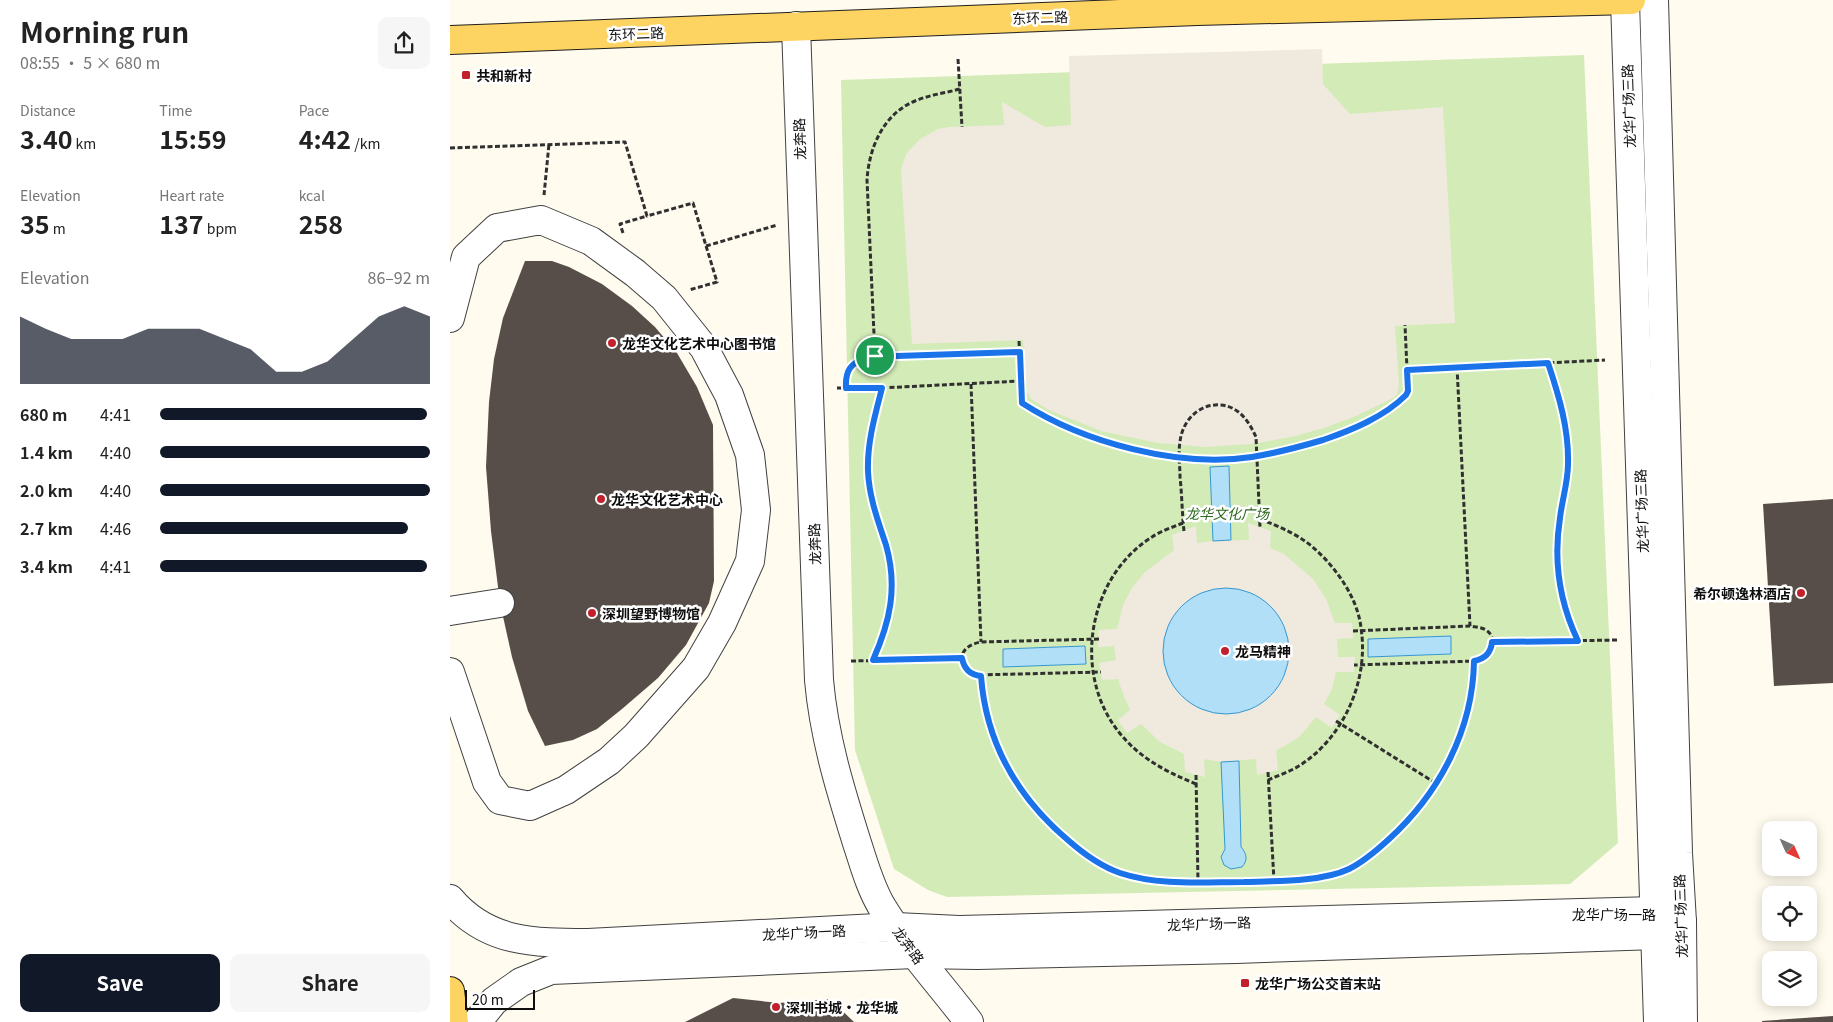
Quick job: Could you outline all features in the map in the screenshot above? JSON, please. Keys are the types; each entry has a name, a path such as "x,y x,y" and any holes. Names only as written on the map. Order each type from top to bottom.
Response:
{"main road":[{"name":"东环二路","path":"450,40 1197,11 1631,0"},
{"path":"450,991 454,1022"}],"street":[{"name":"龙华广场三路","path":"1625,0 1658,1022"},
{"name":"龙华广场三路","path":"1654,0 1678,853 1682,922 1683,1022"},
{"name":"龙奔路","path":"796,26 819,680 822,710 832,759 869,878 881,906 914,954 970,1022"},
{"path":"450,318 466,257 497,228 541,220 591,241 635,273 664,298 704,348 729,395 750,455 756,510 750,561 722,623 696,668 636,736 610,761 566,790 530,806 500,800 487,782 450,672"},
{"path":"450,611 500,603"},
{"name":"龙华广场一路","path":"450,899 471,919 495,934 521,940 556,943 896,927 959,930 1656,923"},
{"name":"龙华广场一路","path":"478,1022 494,1001 521,982 551,970 914,954 978,955 1236,949 1682,922"}],"path":[{"path":"958,59 962,126"},
{"path":"875,356 867,180 871,152 877,137 900,110 914,101 960,89"},
{"path":"450,148 625,142 647,216 693,203 717,282 664,298"},
{"path":"541,220 549,144"},
{"path":"706,246 802,218"},
{"path":"1019,341 1022,403 1058,424 1102,441 1156,454 1229,458 1258,455 1307,445 1334,436 1373,418 1406,395 1408,391 1405,325"},
{"path":"846,388 848,369 858,360 867,357 1020,352"},
{"path":"1407,370 1605,360"},
{"path":"1548,363 1558,394 1567,440 1568,466 1557,542 1558,583 1563,604 1578,641"},
{"path":"1457,367 1470,626"},
{"path":"837,388 882,388 1021,381"},
{"path":"971,384 981,642"},
{"path":"873,660 888,621 892,594 888,555 872,499 868,471 870,442 882,388"},
{"path":"1184,531 1179,456 1184,426 1193,414 1206,407 1220,405 1232,408 1242,415 1251,425 1256,437 1260,527"},
{"path":"1260,519 1298,536 1316,550 1332,567 1344,584 1354,604 1362,631 1361,665 1355,692 1341,724 1334,735 1302,764 1268,780"},
{"path":"1183,523 1152,537 1134,551 1119,567 1107,586 1098,607 1093,628 1091,656 1100,698 1107,715 1131,747 1151,763 1172,775 1196,784"},
{"path":"1353,631 1470,626 1485,629 1489,633 1492,642 1488,654 1474,661 1354,665"},
{"path":"1099,639 981,642 969,645 964,649 962,658 966,670 976,676 1101,672"},
{"path":"1492,642 1619,640"},
{"path":"851,661 962,658"},
{"path":"981,676 987,718 998,748 1012,776 1052,827 1094,862 1120,873 1148,880 1198,882 1274,881 1323,876 1348,870 1373,854 1399,830 1418,809 1447,766 1466,718 1471,696 1474,661"},
{"path":"1336,721 1436,784"},
{"path":"1268,772 1274,881"},
{"path":"1196,775 1198,882"}],"green space":[{"name":"龙华文化广场","path":"1584,55 1618,843 1570,884 947,897 928,890 894,869 855,750 841,80"}],"shaded area":[{"path":"1322,49 1323,84 1350,114 1443,107 1455,323 1395,326 1399,384 1397,394 1393,398 1356,416 1324,428 1291,437 1252,444 1205,447 1158,443 1101,431 1049,410 1031,399 1027,392 1023,340 912,344 901,170 906,154 920,139 938,129 949,127 1004,125 1002,102 1045,127 1071,125 1069,56"},
{"path":"1248,523 1271,531 1270,548 1284,554 1313,579 1326,599 1335,623 1352,623 1353,638 1337,639 1338,657 1355,657 1354,672 1336,672 1332,689 1324,704 1340,715 1332,728 1316,717 1299,737 1276,751 1278,770 1257,775 1256,759 1221,762 1204,759 1205,777 1185,772 1184,754 1160,742 1141,724 1127,733 1118,720 1130,710 1118,679 1102,680 1099,663 1116,660 1114,646 1098,647 1099,630 1117,629 1123,605 1132,588 1144,573 1174,550 1172,535 1196,526 1197,543 1249,540"}],"water":[{"path":"1229,466 1231,540 1213,541 1210,467"},
{"path":"1226,588 1250,593 1270,607 1284,627 1289,651 1284,675 1270,695 1250,709 1226,714 1202,709 1182,695 1168,675 1163,651 1168,627 1182,607 1202,593"},
{"path":"1451,636 1451,654 1368,657 1368,639"},
{"path":"1085,646 1086,664 1003,667 1003,649"},
{"path":"1239,761 1241,847 1245,852 1246,859 1242,867 1231,869 1224,865 1221,857 1225,849 1221,762"}],"building":[{"name":"龙华文化艺术中心","path":"525,261 552,261 569,267 602,284 632,306 655,327 677,353 697,387 713,425 714,581 709,603 686,645 658,678 597,729 573,740 545,746 528,711 512,657 500,603 491,531 486,467 489,402 494,359 503,318"},
{"name":"希尔顿逸林酒店","path":"1833,499 1833,683 1774,686 1763,504"},
{"name":"深圳书城·龙华城","path":"733,998 779,1003 830,999 854,1022 685,1022"},
{"path":"1833,1016 1833,1022 1762,1022 1762,1021"}],"place":[{"name":"共和新村","path":"466,75"},
{"name":"龙华文化艺术中心图书馆","path":"612,343"},
{"name":"龙华文化艺术中心","path":"601,499"},
{"name":"希尔顿逸林酒店","path":"1801,593"},
{"name":"深圳望野博物馆","path":"592,613"},
{"name":"龙马精神","path":"1225,651"},
{"name":"龙华广场公交首末站","path":"1245,983"},
{"name":"深圳书城·龙华城","path":"776,1007"}],"route":[{"path":"1020,352 1022,403 1036,412 1058,424 1102,441 1156,454 1206,458 1252,457 1279,452 1307,445 1356,427 1389,408 1406,395 1408,391 1407,370 1548,363 1558,394 1567,440 1568,466 1557,542 1556,564 1558,583 1563,604 1578,641 1492,642 1488,654 1484,658 1474,661 1474,677 1466,718 1447,766 1436,784 1418,809 1399,830 1373,854 1348,870 1323,876 1291,880 1235,882 1148,880 1120,873 1094,862 1052,827 1024,793 1012,776 998,748 987,718 982,694 981,676 976,676 966,670 962,658 873,660 888,621 892,594 891,570 872,499 868,471 874,417 882,388 846,388 846,378 848,369 858,360 875,356 1020,352"}]}
